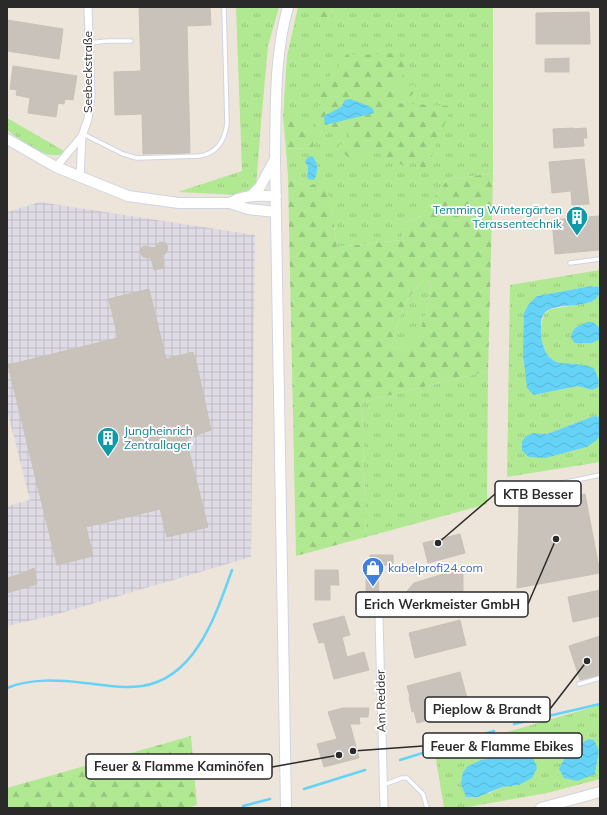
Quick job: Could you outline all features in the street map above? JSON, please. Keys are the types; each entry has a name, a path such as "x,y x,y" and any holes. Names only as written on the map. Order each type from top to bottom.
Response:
{"main road":[{"path":"286,808 275,159 277,72 284,19 288,7"},
{"path":"7,139 56,167 80,178 128,196 179,203 230,203 248,209 276,212"},
{"path":"251,196 260,187 275,159"},
{"path":"230,203 239,198 251,196 276,196"},
{"path":"543,808 600,792"}],"street":[{"name":"Seebeckstraße","path":"80,178 83,135 88,119 91,96 88,7"},
{"name":"Seebeckstraße","path":"56,167 83,135"},
{"name":"Am Redder","path":"379,619 384,808"}],"lane":[{"path":"83,135 136,158 208,155 219,146 223,140 227,123 224,7"},
{"path":"89,43 132,41"},
{"path":"570,263 600,259"},
{"path":"528,490 600,475"},
{"path":"579,684 600,678"},
{"path":"383,785 402,778 407,778 423,794 427,808"}],"shaded area":[{"path":"40,202 255,235 251,557 51,616 7,626 7,506 30,500 7,410 7,212"}],"green space":[{"path":"236,7 279,7 268,46 256,186 239,195 178,192 242,171"},
{"path":"298,7 310,7 311,17 329,22 334,7 493,7 493,173 447,180 420,218 404,223 402,240 337,247 330,198 288,178 286,149 313,148 283,116 287,56"},
{"path":"310,7 334,7 329,23 310,17"},
{"path":"398,53 408,71 396,82 398,90 416,84 412,95 391,103 449,106 449,113 426,170 412,162 405,166 391,160 371,145 354,162 336,147 348,140 346,129 317,133 313,111 323,103 317,92 347,54 358,55"},
{"path":"283,116 295,116 309,123 313,137 313,148 286,149"},
{"path":"7,118 66,152 59,155 52,155 27,145 7,130"},
{"path":"493,173 488,371 362,402 366,537 296,556 288,178 305,186 320,183 330,197 337,247 402,240 404,223 420,218 447,180","holes":["425,279 431,283 427,308 419,335 401,350 392,345 403,309 418,285"]},
{"path":"600,270 600,287 591,286 537,296 534,395 578,386 592,390 582,365 565,364 551,360 541,341 541,326 544,314 551,309 589,303 600,293 600,328 593,322 600,340 600,418 594,416 547,434 533,433 557,454 587,446 600,434 600,462 507,477 510,285"},
{"path":"425,279 431,283 427,308 419,336 401,350 392,345 403,309 412,293"},
{"path":"488,371 487,504 366,537 362,402"},
{"path":"600,705 600,779 547,793 462,808 444,808 435,753","holes":["522,750 519,785 502,787 488,794 494,757 508,756","599,751 595,774 563,760"]},
{"path":"191,736 197,805 187,808 7,808 7,788"}],"water":[{"path":"350,99 369,106 373,109 374,113 325,125 324,116 341,107 345,100"},
{"path":"312,156 316,162 317,168 314,180 308,179 308,166 305,162 308,157"},
{"path":"591,286 600,287 598,296 593,301 585,304 550,309 544,314 541,321 541,337 545,350 552,359 560,363 584,365 594,368 599,381 598,387 592,390 578,386 534,395 527,388 523,354 524,313 529,304 537,296"},
{"path":"587,322 593,322 600,328 600,339 592,343 575,343 571,338 574,329"},
{"path":"594,416 600,418 600,434 597,440 587,447 545,458 529,457 522,451 522,442 525,437 533,433 547,434"},
{"path":"589,739 594,740 599,751 595,774 577,781 564,778 559,769 565,759 575,748"},
{"path":"522,750 530,754 536,765 537,768 532,778 519,785 502,787 478,797 466,797 461,784 463,772 468,766 481,760 508,756"}],"building":[{"path":"139,7 210,7 211,25 187,26 190,153 143,154 142,114 115,115 114,72 141,71"},
{"path":"589,12 590,44 536,44 536,13"},
{"path":"7,20 63,29 59,59 7,51"},
{"path":"569,58 569,72 545,72 545,59"},
{"path":"13,66 77,76 73,100 65,99 64,104 58,103 56,117 28,113 30,98 16,95 17,90 10,89"},
{"path":"586,128 587,138 583,138 584,146 554,148 553,129"},
{"path":"584,159 589,204 572,205 571,191 552,193 549,162"},
{"name":"Temming Wintergärten Terassentechnik","path":"599,216 600,250 555,254 552,220"},
{"path":"160,242 166,243 168,248 166,253 162,255 164,268 154,270 151,258 143,257 140,249 144,246 154,248"},
{"path":"149,289 166,359 193,352 198,370 211,430 186,439 208,527 167,537 160,509 86,527 93,556 57,565 8,365 118,338 109,299"},
{"path":"585,494 600,573 517,588 519,507"},
{"path":"460,534 465,553 428,563 423,543"},
{"path":"370,555 393,555 393,565 378,565 379,596 366,596 366,569 370,569"},
{"path":"34,568 37,584 7,593 7,578"},
{"path":"463,568 463,597 421,610 418,603 404,605 401,598 414,583"},
{"path":"315,570 338,570 339,585 330,585 330,600 315,600"},
{"path":"600,590 600,616 573,622 568,597"},
{"path":"344,616 350,635 342,637 347,657 364,652 369,670 334,679 324,642 319,643 313,624"},
{"path":"460,620 466,645 415,658 409,633"},
{"path":"600,636 600,675 580,680 569,646"},
{"path":"460,672 470,709 417,723 414,711 412,712 407,686"},
{"path":"343,708 369,708 368,717 359,717 360,724 350,724 359,758 324,767 317,744 337,739 328,712"}],"waterway":[{"path":"7,688 35,681 66,681 128,687 142,686 161,681 177,671 201,642 219,606 232,570"},
{"path":"514,724 600,704"},
{"path":"400,760 494,731"},
{"path":"304,789 365,770"},
{"path":"243,806 270,799"}],"place":[{"name":"Temming Wintergärten Terassentechnik","path":"577,236"},
{"name":"Jungheinrich Zentrallager","path":"108,458"},
{"name":"Erich Werkmeister GmbH","path":"556,539"},
{"name":"KTB Besser","path":"438,543"},
{"name":"kabelprofi24.com","path":"373,588"},
{"name":"Pieplow & Brandt","path":"587,661"},
{"name":"Feuer & Flamme Ebikes","path":"353,751"},
{"name":"Feuer & Flamme Kaminöfen","path":"339,755"}]}
